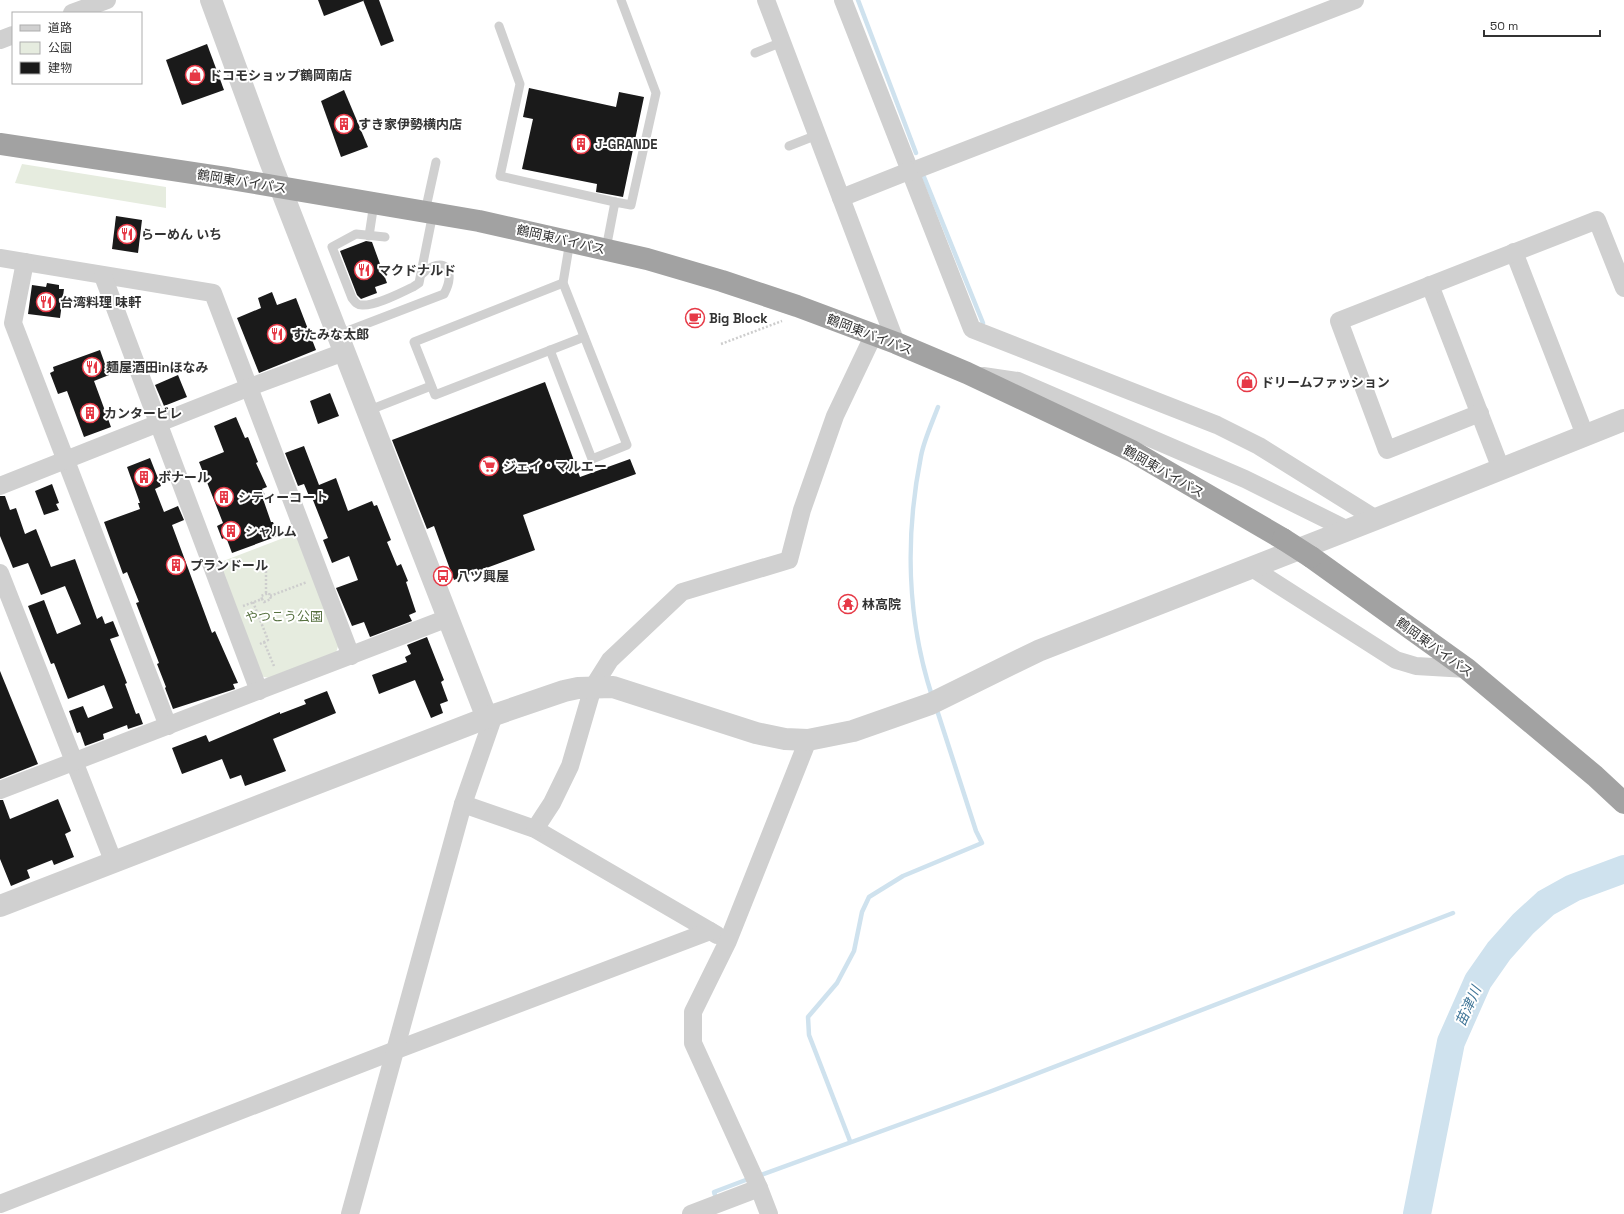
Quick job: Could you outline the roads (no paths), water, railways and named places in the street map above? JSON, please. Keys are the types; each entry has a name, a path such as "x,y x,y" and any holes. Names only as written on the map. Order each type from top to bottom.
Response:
{"highway":[{"name":"鶴岡東バイパス","path":"0,144 280,187 523,230 647,259 722,281 874,334 967,373 1132,451 1283,539 1311,557 1467,669 1595,776 1624,803"}],"street":[{"path":"79,7 107,0"},
{"path":"211,0 280,187 367,411 448,618 490,716 463,804 350,1214"},
{"path":"766,0 896,343"},
{"path":"844,0 909,172 972,328 1218,425 1259,446 1376,520"},
{"path":"841,198 1355,0"},
{"path":"0,40 12,35"},
{"path":"1480,413 1387,450 1339,321 1597,220 1624,288"},
{"path":"1514,252 1585,435"},
{"path":"0,258 213,293 351,656"},
{"path":"25,262 13,323 168,726"},
{"path":"103,276 259,691"},
{"path":"1430,285 1501,469"},
{"path":"535,829 552,803 570,766 593,687 610,660 682,592 789,560 802,510 835,416 874,334"},
{"path":"0,486 250,387 341,344"},
{"path":"967,373 1018,381 1245,479 1348,530"},
{"path":"0,906 490,716 564,691 593,687 613,687 756,733 785,739 808,740 854,731 930,704 1038,651 1376,520 1624,420"},
{"path":"1252,568 1396,660 1416,666 1467,669"},
{"path":"0,573 114,863"},
{"path":"0,790 448,618"},
{"path":"769,1214 759,1188 693,1043 693,1012 728,941 808,740"},
{"path":"463,804 535,829 728,941"},
{"path":"0,1204 396,1050 710,931"},
{"path":"691,1214 759,1188"}],"lane":[{"path":"499,26 520,84 500,176 631,205 656,93 621,0"},
{"path":"755,53 782,42"},
{"path":"789,146 817,135"},
{"path":"385,237 356,234 332,247 352,298 356,304 361,306 370,305 419,283 422,274 436,162"},
{"path":"606,249 615,202"},
{"path":"369,236 374,203"},
{"path":"550,350 592,459 627,445 563,283 570,241"},
{"path":"341,344 444,294 450,279 444,266 438,264 430,267 422,274"},
{"path":"563,283 414,342 431,386 435,396 584,337"},
{"path":"367,411 431,386"}],"waterway":[{"path":"858,0 916,153"},
{"path":"924,177 983,323"},
{"path":"932,696 917,637 913,607 911,547 912,516 922,450 938,407"},
{"path":"850,1141 809,1035 808,1017 837,983 854,951 862,912 869,897 903,876 982,843 976,831 936,707"},
{"name":"苗津川","path":"1417,1214 1451,1042 1478,981 1499,951 1523,924 1546,903 1573,888 1624,869"},
{"path":"758,1176 989,1092 1453,913"},
{"path":"717,1201 714,1192 751,1178"}],"place":[{"name":"ドコモショップ鶴岡南店","path":"195,75"},
{"name":"すき家伊勢横内店","path":"344,124"},
{"name":"J-GRANDE","path":"581,144"},
{"name":"らーめん いち","path":"127,234"},
{"name":"マクドナルド","path":"364,270"},
{"name":"台湾料理 味軒","path":"46,302"},
{"name":"Big Block","path":"695,318"},
{"name":"すたみな太郎","path":"277,334"},
{"name":"麺屋酒田inほなみ","path":"92,367"},
{"name":"ドリームファッション","path":"1247,382"},
{"name":"カンタービレ","path":"90,413"},
{"name":"ジェイ・マルエー","path":"489,466"},
{"name":"ボナール","path":"144,477"},
{"name":"シティーコート","path":"224,497"},
{"name":"シャルム","path":"231,531"},
{"name":"プランドール","path":"176,565"},
{"name":"八ツ興屋","path":"443,576"},
{"name":"林高院","path":"848,604"}],"park label":[{"name":"やつこう公園","path":"284,616"}]}
